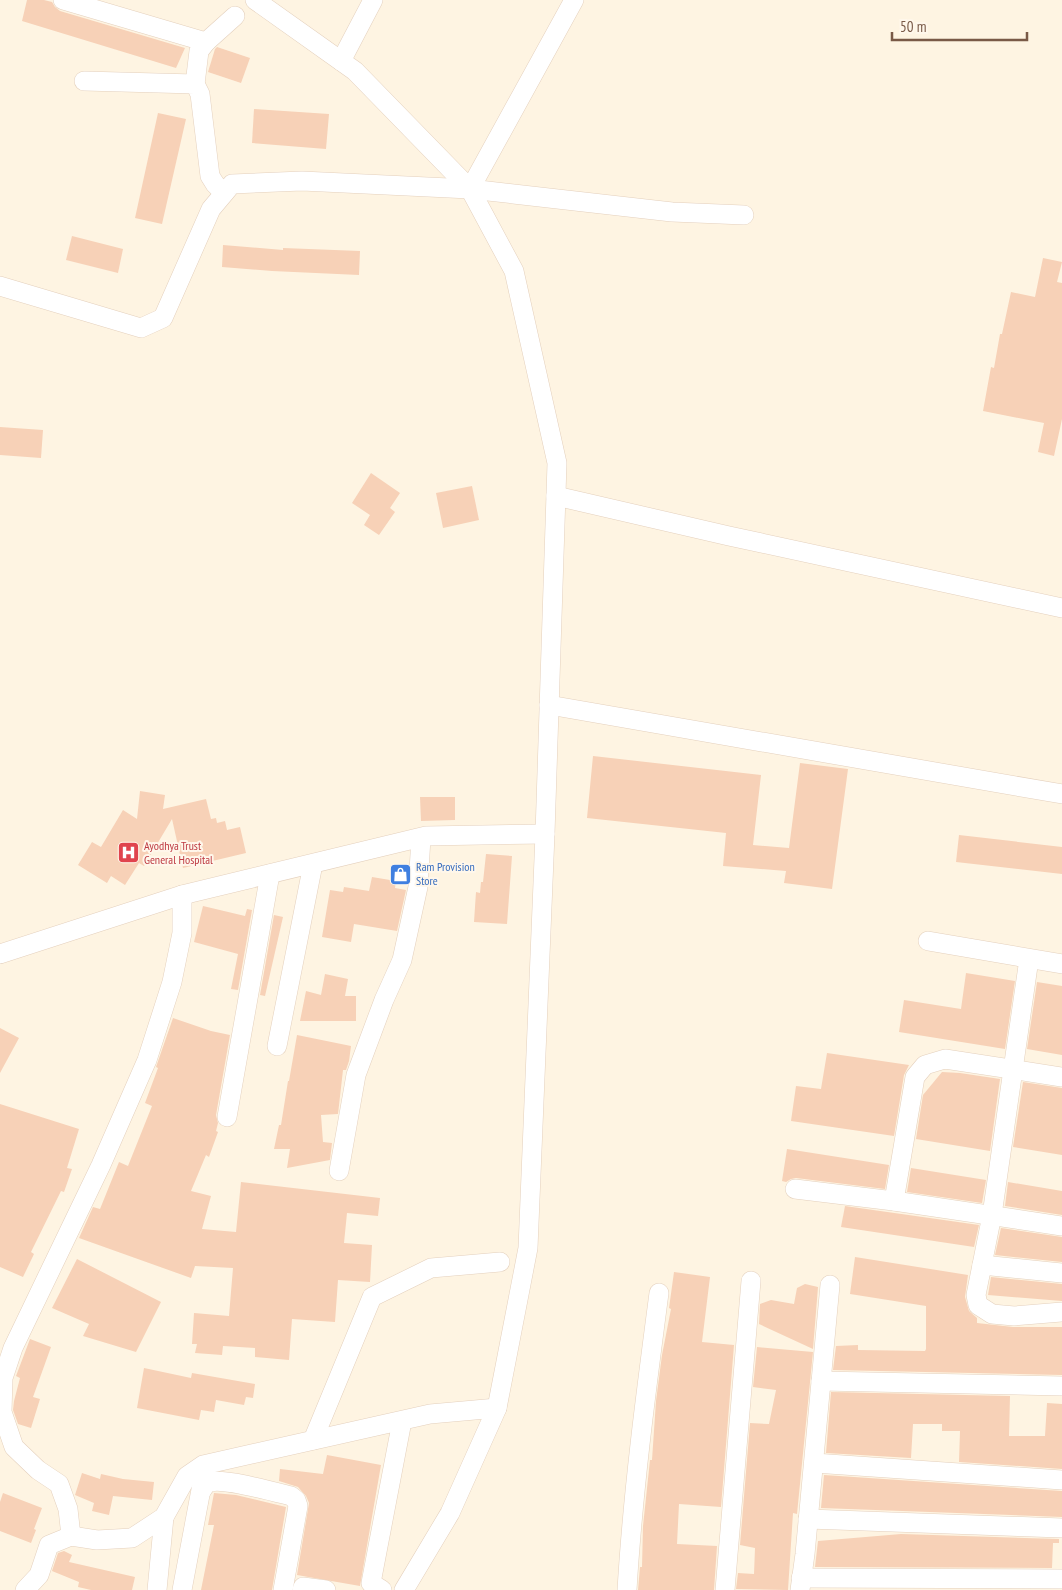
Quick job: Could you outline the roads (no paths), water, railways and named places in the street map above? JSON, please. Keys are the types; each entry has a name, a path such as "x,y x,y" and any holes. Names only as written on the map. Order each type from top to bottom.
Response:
{"street":[{"path":"63,0 206,42"},
{"path":"255,0 355,71 470,189 514,271 556,463 545,834 528,1248 497,1408 450,1513 404,1590"},
{"path":"341,61 373,0"},
{"path":"470,189 574,0"},
{"path":"224,193 210,176 200,94 195,84 199,51 206,42 235,16"},
{"path":"84,81 195,84"},
{"path":"0,286 141,328 163,318 211,208 232,184 302,182 470,189 672,212 744,216"},
{"path":"556,496 1062,608"},
{"path":"549,705 1062,794"},
{"path":"0,954 182,895 426,836 545,834"},
{"path":"339,1171 356,1074 384,1000 402,960 418,888 420,838"},
{"path":"277,1046 313,864"},
{"path":"227,1117 270,874"},
{"path":"71,1536 68,1509 59,1484 38,1470 14,1447 2,1412 3,1378 8,1340 101,1165 147,1060 172,982 182,933 182,895"},
{"path":"928,940 1062,964"},
{"path":"1029,959 992,1215 976,1295 978,1304 992,1314 1014,1316 1062,1312"},
{"path":"894,1201 915,1077 926,1065 944,1058 1062,1077"},
{"path":"795,1189 894,1201 1062,1226"},
{"path":"313,1440 372,1297 431,1268 500,1262"},
{"path":"982,1265 1062,1273"},
{"path":"725,1590 751,1281"},
{"path":"830,1284 801,1584 1062,1578"},
{"path":"627,1590 632,1514 659,1293"},
{"path":"821,1381 1062,1386"},
{"path":"157,1590 164,1517 187,1476 203,1466 430,1414 497,1408"},
{"path":"382,1590 371,1583 402,1421"},
{"path":"814,1463 1062,1480"},
{"path":"182,1590 202,1490 203,1466"},
{"path":"202,1490 211,1481 240,1484 291,1496 296,1500 298,1506 283,1590"},
{"path":"25,1590 39,1576 49,1545 71,1536 97,1540 132,1538 164,1517"},
{"path":"808,1520 1062,1528"},
{"path":"302,1590 303,1587 326,1590"}],"place":[{"name":"Ayodhya Trust General Hospital","path":"128,853"},
{"name":"Ram Provision Store","path":"400,874"}]}
